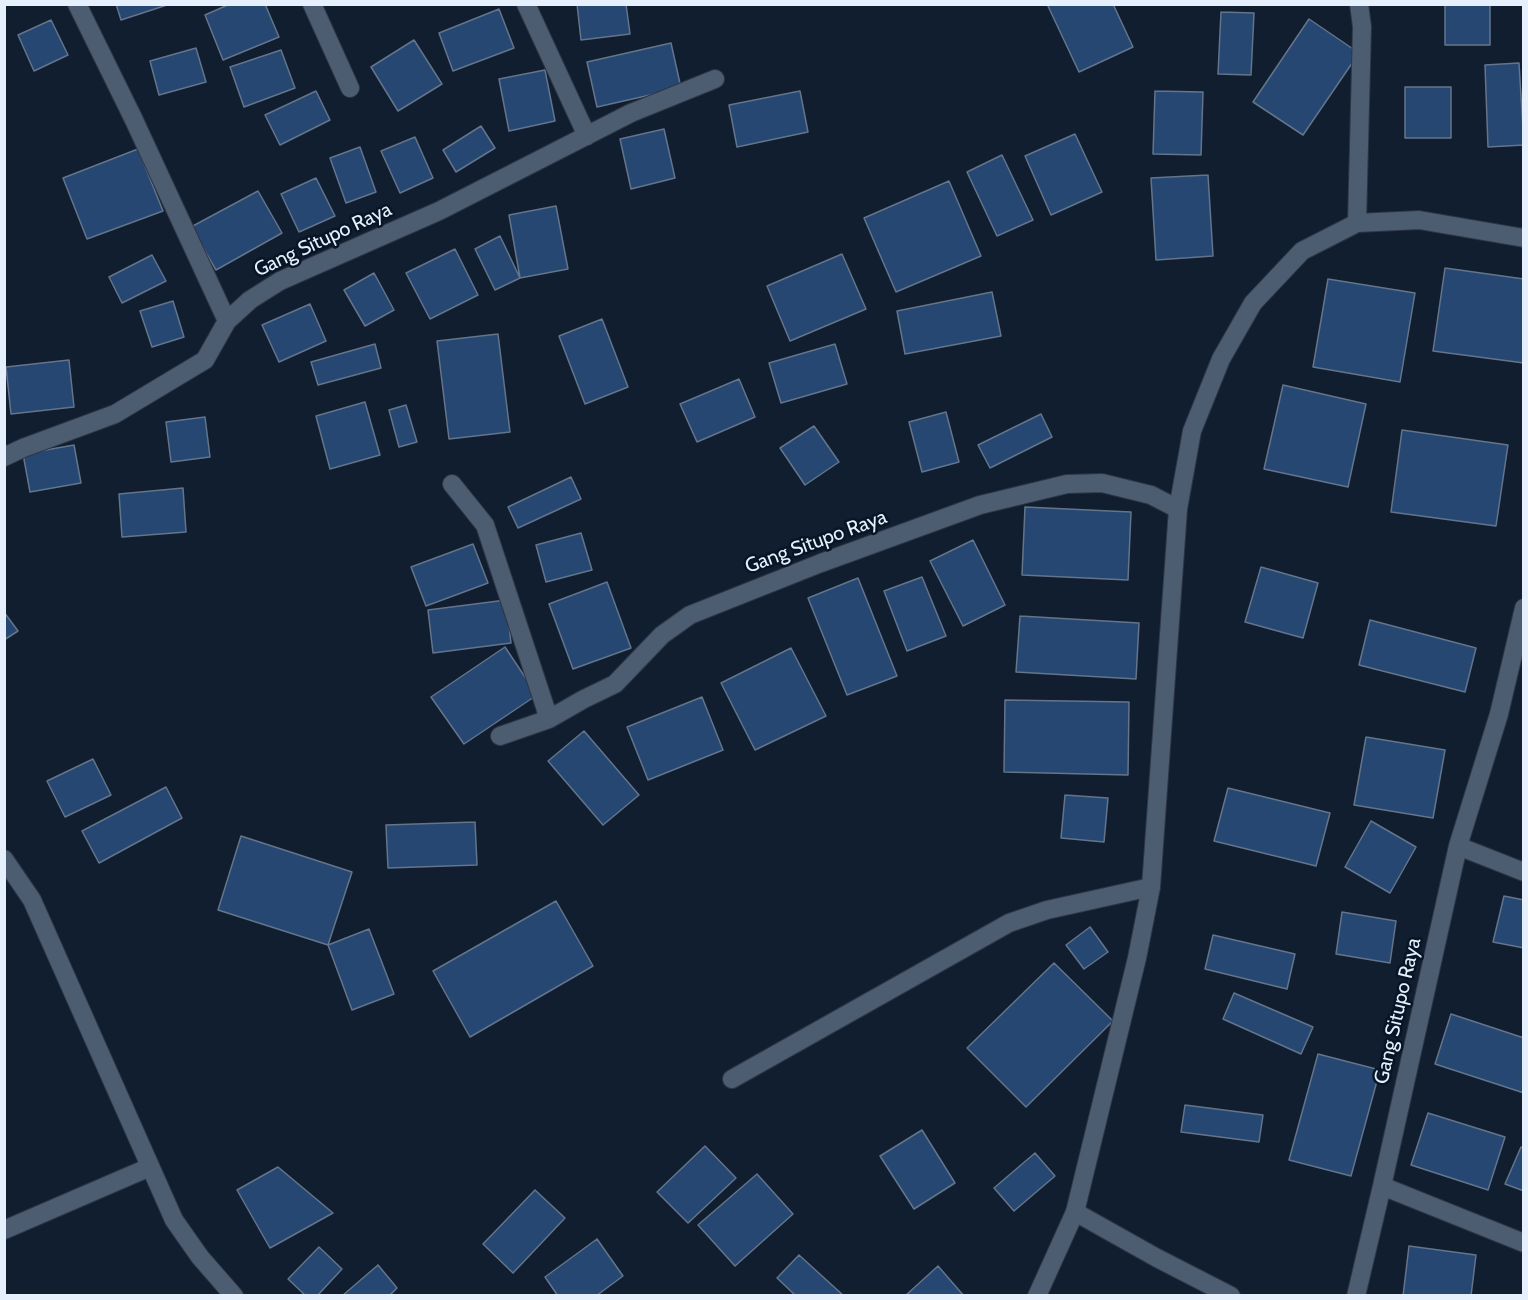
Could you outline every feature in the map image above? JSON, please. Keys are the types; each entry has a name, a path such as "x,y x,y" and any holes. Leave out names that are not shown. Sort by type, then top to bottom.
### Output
{"street":[{"path":"77,4 134,120 227,321"},
{"path":"312,4 350,88"},
{"path":"526,4 587,136"},
{"path":"1357,223 1362,27 1359,4"},
{"name":"Gang Situpo Raya","path":"4,457 116,414 159,389 204,360 227,321 250,300 280,281 439,211 631,112 715,79"},
{"path":"1037,1296 1075,1212 1137,958 1151,887 1178,509 1192,431 1221,359 1253,303 1302,252 1357,223 1419,220 1524,238"},
{"name":"Gang Situpo Raya","path":"500,735 549,719 615,684 662,635 690,615 821,563 980,505 1067,484 1102,483 1151,495 1178,509"},
{"path":"452,484 485,525 549,719"},
{"name":"Gang Situpo Raya","path":"1356,1296 1458,846 1499,714 1524,608"},
{"path":"1458,846 1524,872"},
{"path":"4,859 32,900 174,1220 200,1257 234,1296"},
{"path":"732,1079 1009,923 1047,910 1151,887"},
{"path":"4,1230 150,1167"},
{"path":"1382,1186 1524,1243"},
{"path":"1075,1212 1231,1296"}],"building":[{"path":"116,4 170,4 121,20"},
{"path":"230,4 265,4 279,37 223,60 205,15"},
{"path":"577,4 626,4 630,34 581,40"},
{"path":"1047,4 1113,4 1133,47 1079,72"},
{"path":"1445,4 1490,4 1490,45 1445,45"},
{"path":"499,9 514,48 453,71 439,33"},
{"path":"1221,12 1254,13 1251,75 1218,74"},
{"path":"1309,19 1359,53 1303,135 1253,102"},
{"path":"51,20 68,55 34,71 18,35"},
{"path":"414,40 442,84 398,111 371,67"},
{"path":"671,43 681,88 597,107 587,62"},
{"path":"196,48 206,82 159,95 150,61"},
{"path":"281,50 295,88 244,107 230,67"},
{"path":"1519,63 1524,145 1488,147 1485,65"},
{"path":"545,70 555,121 509,131 499,79"},
{"path":"1405,87 1451,87 1451,138 1405,138"},
{"path":"316,91 330,120 280,145 265,115"},
{"path":"800,91 808,132 737,147 729,105"},
{"path":"1155,91 1203,92 1201,155 1153,154"},
{"path":"481,126 495,148 456,172 443,150"},
{"path":"664,129 675,178 631,189 620,139"},
{"path":"1075,134 1102,192 1051,215 1025,156"},
{"path":"415,137 433,178 400,193 381,151"},
{"path":"360,147 376,192 346,203 330,158"},
{"path":"138,149 163,211 87,239 63,178"},
{"path":"1002,155 1033,220 997,236 967,172"},
{"path":"1208,175 1213,256 1156,260 1151,178"},
{"path":"316,178 335,216 299,232 281,194"},
{"path":"949,181 981,256 896,292 864,218"},
{"path":"258,191 282,233 216,270 191,227"},
{"path":"556,206 568,269 520,278 509,215"},
{"path":"500,236 520,278 495,290 475,249"},
{"path":"455,249 478,295 430,319 406,273"},
{"path":"842,254 866,309 790,341 767,286"},
{"path":"152,255 166,281 122,303 109,277"},
{"path":"1445,268 1524,279 1524,363 1433,351"},
{"path":"374,273 394,310 365,326 344,290"},
{"path":"1328,279 1415,293 1400,382 1313,367"},
{"path":"992,292 1001,336 905,354 897,311"},
{"path":"173,301 184,337 152,347 140,311"},
{"path":"310,304 326,341 279,362 262,325"},
{"path":"602,319 628,387 585,404 559,336"},
{"path":"498,334 510,432 449,439 437,341"},
{"path":"375,344 381,368 318,385 311,362"},
{"path":"835,344 847,384 781,403 769,363"},
{"path":"69,360 74,407 11,414 6,367"},
{"path":"739,379 755,417 697,442 680,404"},
{"path":"1283,385 1366,404 1348,487 1264,469"},
{"path":"365,402 380,455 330,469 316,416"},
{"path":"406,405 417,442 399,447 389,410"},
{"path":"946,412 959,462 922,472 909,422"},
{"path":"1041,414 1052,437 990,468 978,445"},
{"path":"205,417 210,457 171,462 166,422"},
{"path":"814,426 839,462 805,485 780,448"},
{"path":"1402,430 1508,445 1496,526 1391,512"},
{"path":"74,445 81,483 30,492 23,454"},
{"path":"571,477 581,499 518,528 508,507"},
{"path":"183,488 186,532 122,537 119,494"},
{"path":"1025,507 1131,512 1128,580 1022,575"},
{"path":"581,533 592,570 546,582 536,545"},
{"path":"973,540 1005,605 963,626 930,561"},
{"path":"473,544 488,583 426,606 411,567"},
{"path":"1261,567 1318,583 1303,638 1245,622"},
{"path":"922,577 946,636 907,651 884,591"},
{"path":"858,578 897,676 847,695 808,598"},
{"path":"607,582 631,648 573,669 549,604"},
{"path":"506,600 511,643 433,653 428,610"},
{"path":"4,612 18,631 4,640"},
{"path":"1020,616 1139,623 1136,679 1016,672"},
{"path":"1370,620 1476,648 1465,692 1359,665"},
{"path":"505,647 537,695 464,744 431,697"},
{"path":"791,648 826,716 755,750 721,683"},
{"path":"702,697 723,750 648,780 627,727"},
{"path":"1005,700 1129,702 1128,775 1004,772"},
{"path":"584,731 639,795 603,825 548,761"},
{"path":"1366,737 1445,750 1433,818 1354,805"},
{"path":"93,759 111,795 65,817 47,781"},
{"path":"166,787 182,818 99,863 82,831"},
{"path":"1228,788 1330,813 1316,866 1214,841"},
{"path":"1065,795 1108,798 1104,842 1061,838"},
{"path":"1371,821 1416,847 1390,893 1345,867"},
{"path":"475,822 477,865 388,868 386,825"},
{"path":"241,836 352,872 328,945 218,910"},
{"path":"1504,896 1524,900 1524,948 1493,942"},
{"path":"556,901 593,966 470,1037 433,971"},
{"path":"1342,912 1396,921 1390,963 1336,954"},
{"path":"1090,927 1108,952 1084,969 1066,945"},
{"path":"369,929 394,994 352,1010 328,945"},
{"path":"1213,935 1295,954 1287,989 1205,969"},
{"path":"1054,963 1113,1021 1026,1107 967,1048"},
{"path":"1234,993 1313,1027 1301,1054 1223,1019"},
{"path":"1451,1014 1524,1038 1524,1093 1435,1064"},
{"path":"1318,1054 1380,1070 1351,1176 1289,1160"},
{"path":"1185,1105 1263,1115 1259,1142 1181,1132"},
{"path":"1428,1113 1505,1137 1488,1190 1411,1165"},
{"path":"922,1130 955,1183 914,1209 880,1156"},
{"path":"705,1146 736,1178 688,1223 657,1192"},
{"path":"1521,1147 1524,1148 1524,1191 1505,1184"},
{"path":"1035,1153 1055,1176 1014,1211 994,1188"},
{"path":"278,1167 333,1213 270,1248 237,1190"},
{"path":"757,1174 793,1214 735,1266 698,1225"},
{"path":"535,1190 565,1218 513,1273 483,1244"},
{"path":"597,1239 623,1276 596,1296 558,1296 545,1277"},
{"path":"1409,1246 1476,1255 1471,1296 1403,1296"},
{"path":"319,1247 342,1269 317,1296 306,1296 288,1279"},
{"path":"799,1255 844,1296 796,1296 777,1278"},
{"path":"378,1265 397,1288 389,1296 342,1296"},
{"path":"938,1266 964,1296 905,1296"}]}
